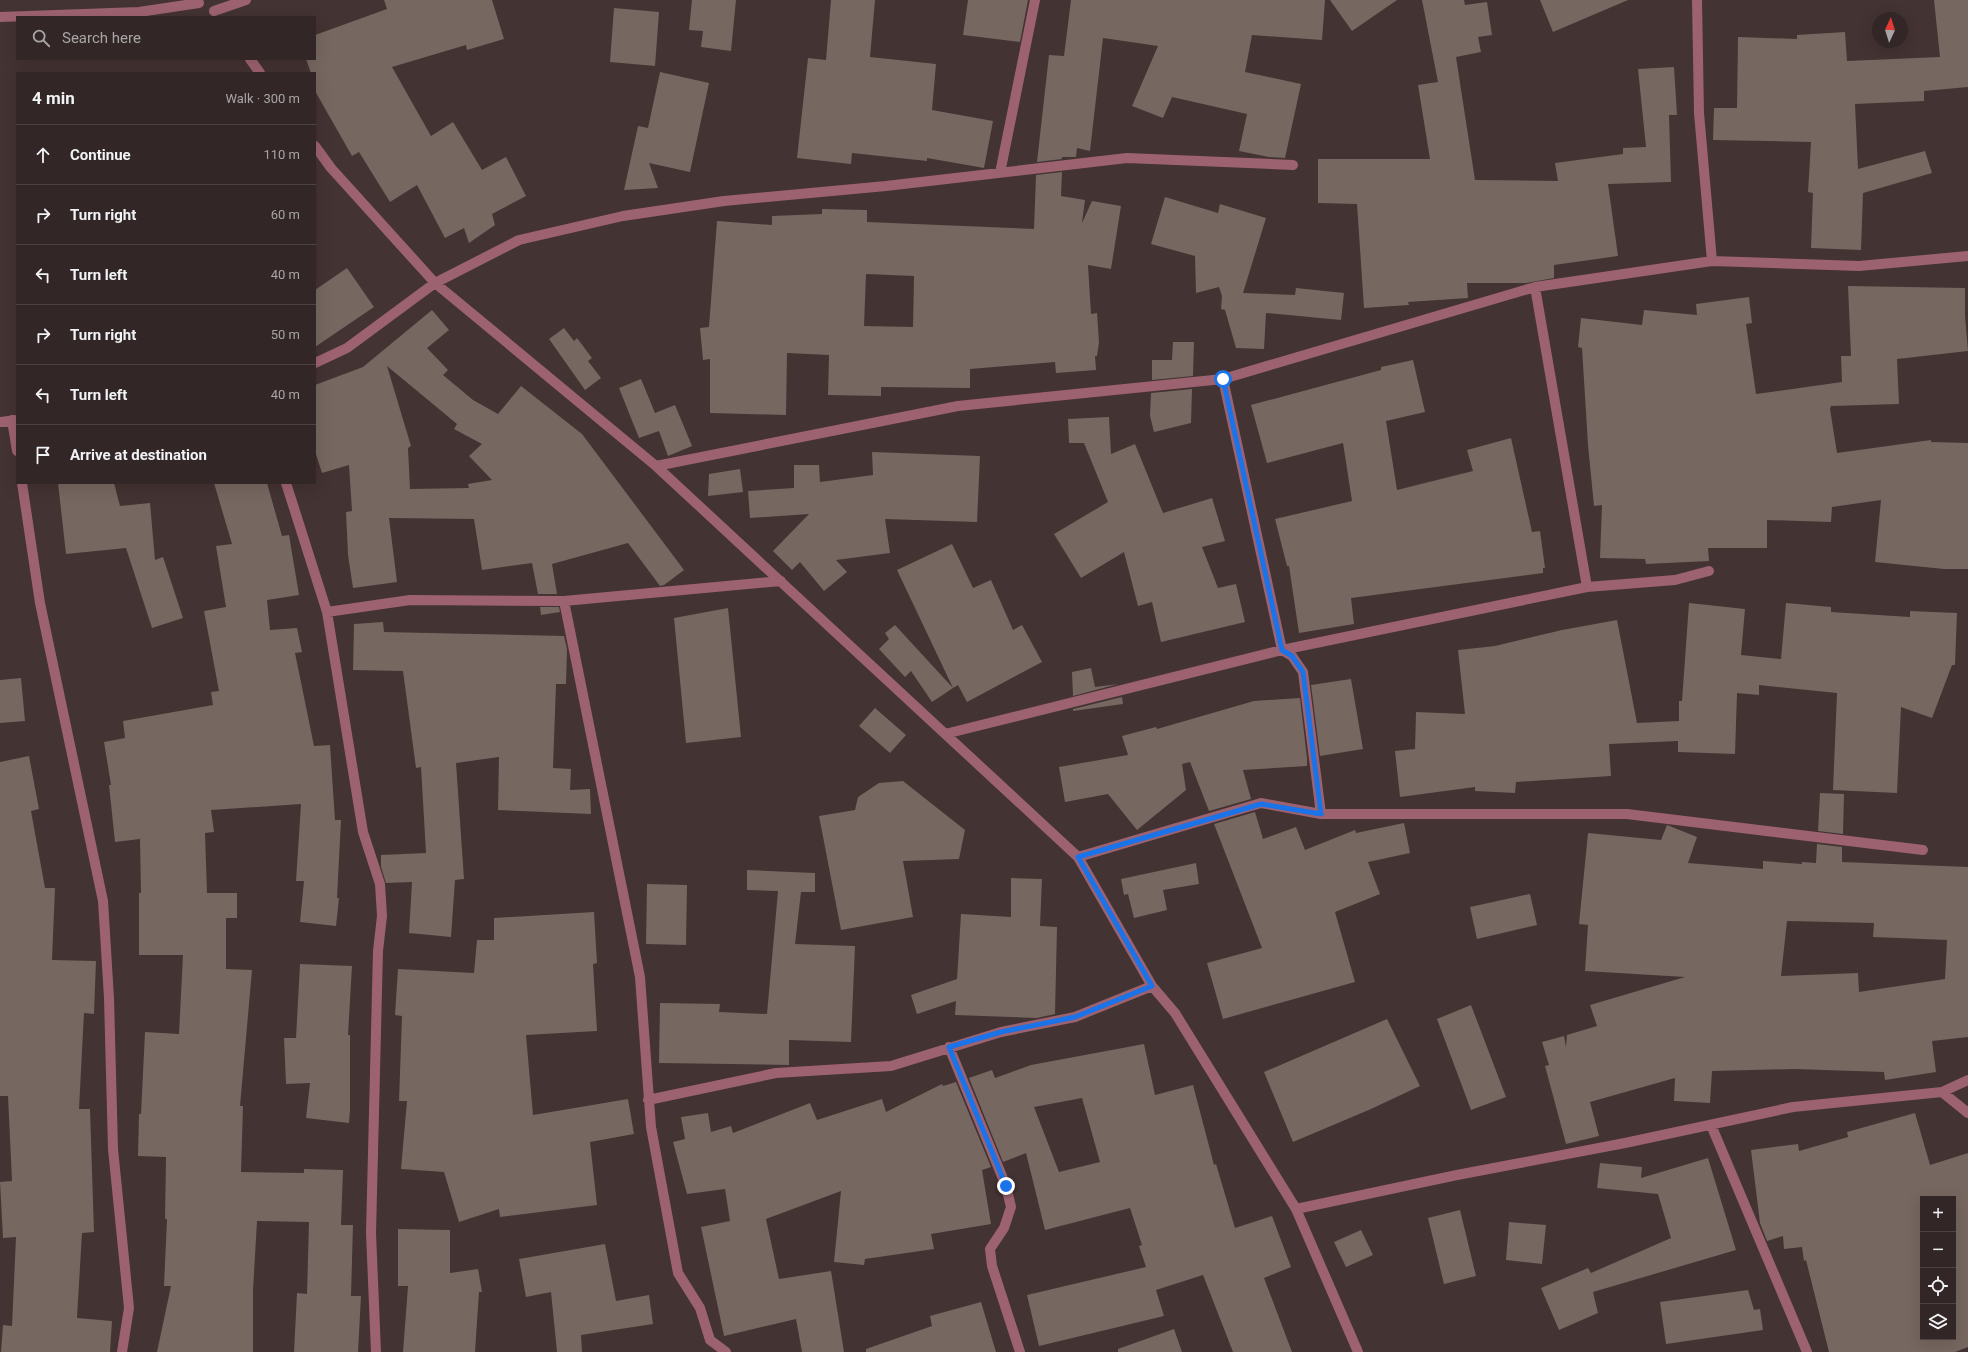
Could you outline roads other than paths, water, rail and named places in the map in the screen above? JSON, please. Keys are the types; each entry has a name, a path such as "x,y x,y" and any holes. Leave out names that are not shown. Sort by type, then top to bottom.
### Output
{"street":[{"path":"28,16 140,12 198,1 216,14 246,0"},
{"path":"1000,173 1035,0"},
{"path":"1697,0 1699,113 1712,261"},
{"path":"0,17 16,16"},
{"path":"251,60 259,72"},
{"path":"316,147 331,168 435,282 656,466 1078,857 1152,986 1175,1014 1296,1209 1358,1352"},
{"path":"316,363 347,348 435,282 519,240 623,216 724,201 1000,173 1127,158 1293,165"},
{"path":"656,466 958,406 1223,379 1535,288 1712,261 1859,266 1968,256"},
{"path":"1535,288 1587,587"},
{"path":"1223,379 1282,650 1292,656 1303,672 1321,814"},
{"path":"0,422 15,420 16,436"},
{"path":"22,484 40,603 103,901 109,998 113,1149 130,1308 122,1352"},
{"path":"286,484 327,612 363,832 380,884 382,916 378,951 371,1232 376,1352"},
{"path":"945,734 1282,650 1587,587 1675,580 1709,570"},
{"path":"327,612 410,600 564,601 781,581"},
{"path":"564,601 640,977 648,1100 678,1273 700,1308 710,1340 726,1352"},
{"path":"1078,857 1261,804 1321,814 1627,814 1923,850"},
{"path":"648,1100 776,1073 891,1066 1001,1032 1075,1017 1152,986"},
{"path":"949,1047 1006,1186 1011,1207 1004,1228 990,1249 992,1266 1020,1352"},
{"path":"1296,1209 1457,1175 1625,1143 1793,1107 1942,1092 1968,1080"},
{"path":"1942,1092 1968,1113"},
{"path":"1711,1125 1807,1352"}]}
